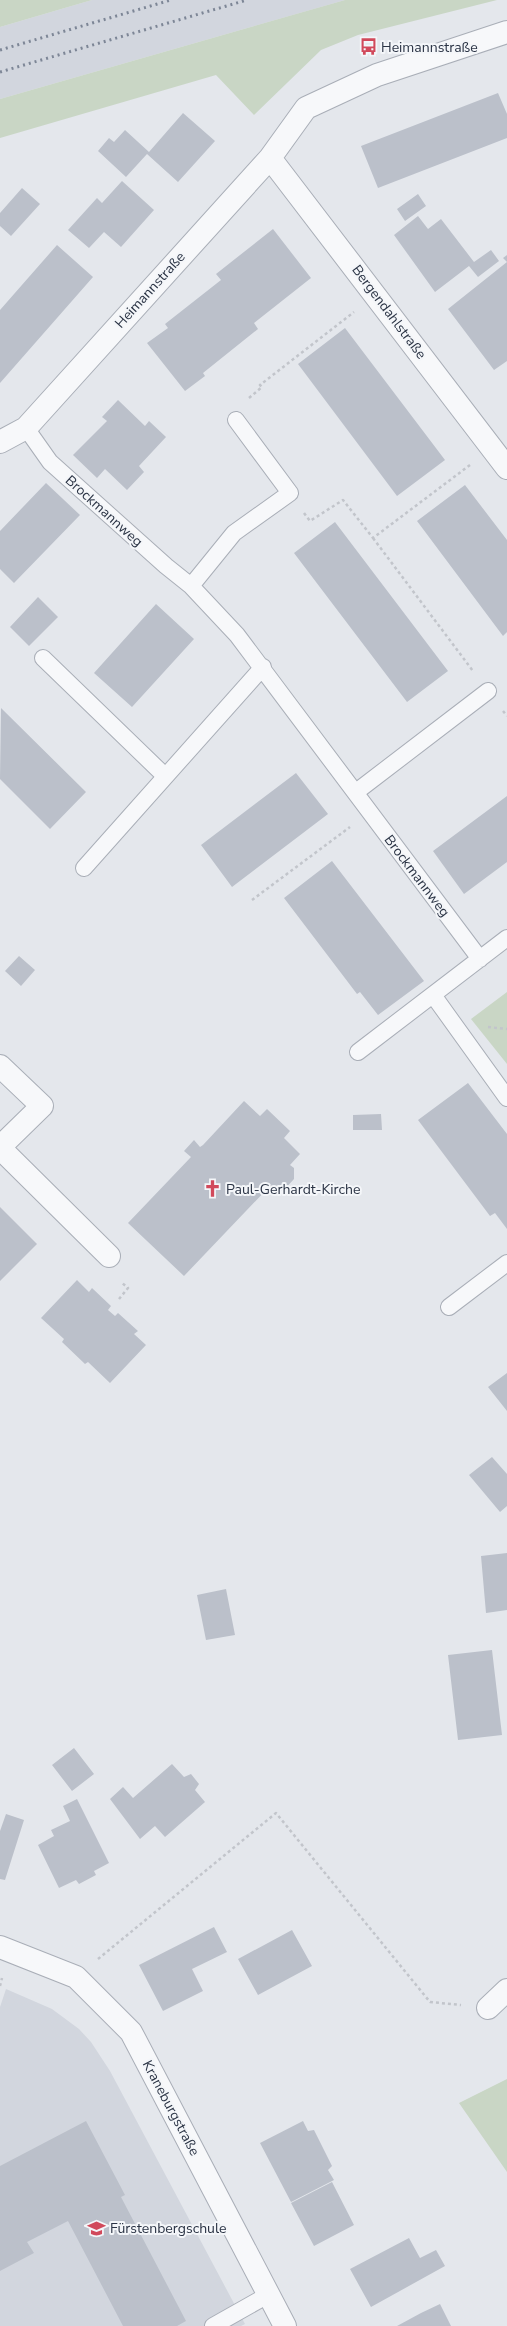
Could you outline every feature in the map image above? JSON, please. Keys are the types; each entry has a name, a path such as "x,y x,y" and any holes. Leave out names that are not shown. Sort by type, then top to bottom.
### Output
{"street":[{"name":"Heimannstraße","path":"0,442 26,428 270,158 306,108 377,75 507,32"},
{"name":"Bergendahlstraße","path":"270,158 507,468"},
{"path":"0,1066 42,1106 0,1147 109,1256"},
{"name":"Kraneburgstraße","path":"0,1947 76,1977 131,2032 284,2326"},
{"path":"488,2008 507,1990"}],"lane":[{"path":"191,586 234,533 290,493 236,420"},
{"name":"Brockmannweg","path":"26,428 50,462 166,566 191,586 237,635 263,667 356,792 369,813 480,958"},
{"path":"43,658 165,776"},
{"path":"84,868 263,667"},
{"path":"356,792 488,691"},
{"path":"358,1052 507,938"},
{"path":"433,995 507,1098"},
{"path":"449,1307 507,1264"},
{"path":"212,2326 268,2295"}],"path":[{"path":"236,420 243,403 262,387 260,384 376,295"},
{"path":"373,538 492,448"},
{"path":"290,493 310,521 343,500 488,691"},
{"path":"252,900 369,813"},
{"path":"76,1977 276,1813 430,2002 488,2008"}],"shaded area":[{"path":"92,0 345,0 0,99 0,27"},
{"name":"Fürstenbergschule","path":"6,1989 52,2009 79,2029 91,2042 110,2071 245,2324 241,2326 0,2326 0,2007"}],"green space":[{"path":"0,0 92,0 0,27"},
{"path":"345,0 497,0 358,35 321,50 254,115 216,75 0,138 0,99"},
{"path":"507,992 507,1064 471,1019"},
{"path":"507,2079 507,2172 459,2103"}],"building":[{"path":"498,93 507,114 507,138 378,188 361,146"},
{"path":"183,113 215,141 178,182 147,154 126,177 98,151 109,138 114,142 125,130 149,152"},
{"path":"122,181 154,210 121,247 104,232 89,248 68,230 97,198 102,203"},
{"path":"22,188 40,204 11,236 0,226 0,213"},
{"path":"418,194 426,206 405,221 397,209"},
{"path":"418,216 428,229 441,219 474,262 491,250 499,261 478,277 469,266 435,292 394,235"},
{"path":"273,229 311,278 254,323 258,329 203,373 205,376 185,391 147,343 168,328 165,324 221,280 216,274"},
{"path":"57,245 93,277 0,383 0,310"},
{"path":"507,255 507,262 503,258"},
{"path":"507,262 507,361 494,370 448,309"},
{"path":"345,328 445,460 397,496 298,364"},
{"path":"118,400 145,426 149,421 166,437 139,466 144,472 127,490 105,469 97,478 73,455 107,421 102,417"},
{"path":"46,483 80,515 14,583 0,569 0,531"},
{"path":"465,485 507,540 507,632 503,636 417,521"},
{"path":"335,522 448,671 407,702 294,553"},
{"path":"38,597 58,617 29,646 10,627"},
{"path":"156,604 194,639 132,707 94,673"},
{"path":"1,708 86,792 50,829 0,779"},
{"path":"296,773 328,814 232,887 201,845"},
{"path":"507,796 507,862 464,894 433,851"},
{"path":"332,861 424,981 378,1015 360,992 357,994 284,898"},
{"path":"19,956 35,970 21,986 5,971"},
{"path":"468,1083 507,1134 507,1229 495,1213 490,1216 418,1120"},
{"name":"Paul-Gerhardt-Kirche","path":"244,1101 260,1116 267,1109 290,1131 284,1138 300,1154 290,1165 294,1168 294,1179 283,1191 272,1191 268,1188 184,1276 128,1223 191,1157 184,1151 194,1140 200,1147 203,1145"},
{"path":"381,1114 382,1130 353,1130 353,1115"},
{"path":"0,1207 37,1244 0,1281"},
{"path":"77,1280 89,1292 92,1288 111,1306 108,1310 115,1316 118,1313 138,1331 134,1334 146,1345 110,1383 88,1362 85,1364 62,1342 64,1339 41,1318"},
{"path":"507,1373 507,1411 488,1387"},
{"path":"492,1457 507,1474 507,1506 500,1512 469,1475"},
{"path":"507,1553 507,1610 486,1613 481,1556"},
{"path":"226,1589 235,1635 206,1640 197,1595"},
{"path":"492,1650 502,1735 458,1740 448,1655"},
{"path":"74,1748 94,1774 72,1791 52,1765"},
{"path":"172,1764 184,1777 191,1774 199,1784 195,1790 205,1802 165,1837 155,1826 140,1839 110,1799 123,1787 133,1798"},
{"path":"77,1799 109,1863 94,1871 96,1875 79,1884 76,1880 59,1888 38,1845 54,1836 51,1830 70,1821 63,1806"},
{"path":"6,1814 24,1820 5,1880 0,1879 0,1831"},
{"path":"214,1927 227,1952 192,1969 203,1991 163,2011 139,1965"},
{"path":"292,1930 312,1966 258,1995 238,1959"},
{"path":"86,2121 125,2195 121,2197 186,2321 177,2326 123,2326 68,2221 27,2242 34,2253 0,2271 0,2166"},
{"path":"303,2121 308,2131 314,2130 332,2166 328,2170 334,2180 291,2202 260,2143"},
{"path":"332,2182 354,2225 314,2246 291,2203"},
{"path":"409,2238 420,2258 436,2250 445,2266 371,2307 350,2269"},
{"path":"440,2304 451,2326 397,2326 421,2313"}],"railway":[{"path":"0,50 171,0"},
{"path":"0,72 247,0"}],"place":[{"name":"Heimannstraße","path":"368,47"},
{"name":"Paul-Gerhardt-Kirche","path":"213,1189"},
{"name":"Fürstenbergschule","path":"97,2228"}]}
